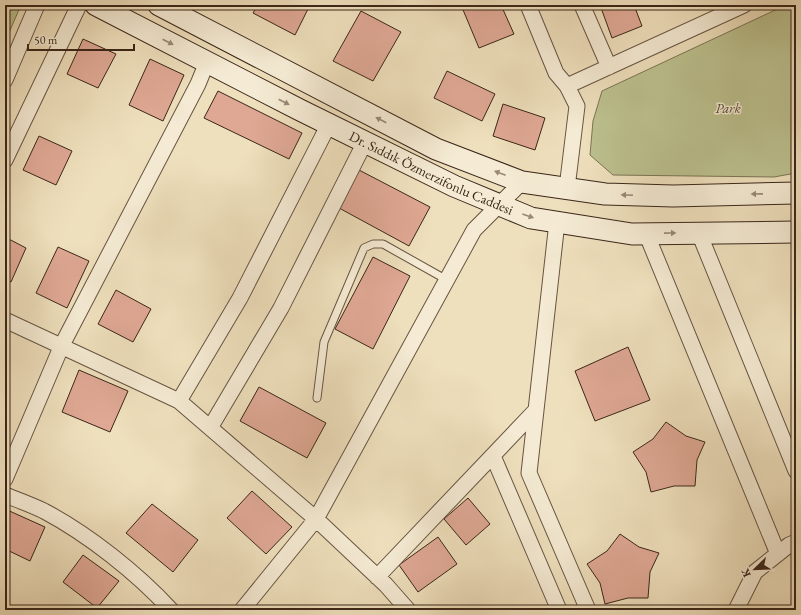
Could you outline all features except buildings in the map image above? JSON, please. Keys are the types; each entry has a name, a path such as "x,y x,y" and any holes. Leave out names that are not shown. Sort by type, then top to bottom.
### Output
{"main road":[{"name":"Dr. Sıddık Özmerzifonlu Caddesi","path":"96,5 454,186 531,218 632,234 796,232"},
{"name":"Dr. Sıddık Özmerzifonlu Caddesi","path":"159,5 436,149 522,182 605,194 673,196 796,193"}],"street":[{"path":"7,70 37,5"},
{"path":"5,160 79,5"},
{"path":"528,5 556,73 567,86 577,106 567,188"},
{"path":"582,5 609,67"},
{"path":"567,86 739,6"},
{"path":"5,479 62,345 198,84 207,62"},
{"path":"179,401 240,298 329,124"},
{"path":"210,428 281,308 365,142"},
{"path":"242,610 316,519 474,230 498,204 522,182"},
{"path":"557,222 529,473 588,610"},
{"path":"646,233 778,554"},
{"path":"699,233 796,471"},
{"path":"5,320 62,345 179,401 316,519 377,577 408,610"},
{"path":"377,577 536,410"},
{"path":"493,456 559,610"},
{"path":"5,494 44,511 90,538 159,597 171,610"},
{"path":"736,610 755,572 796,542"}],"lane":[{"path":"317,398 324,342 364,248 373,244 383,244 447,280"}],"green space":[{"path":"5,5 21,5 5,42"},
{"name":"Park","path":"786,5 796,5 796,173 774,177 613,175 590,155 593,121 602,91"}]}
